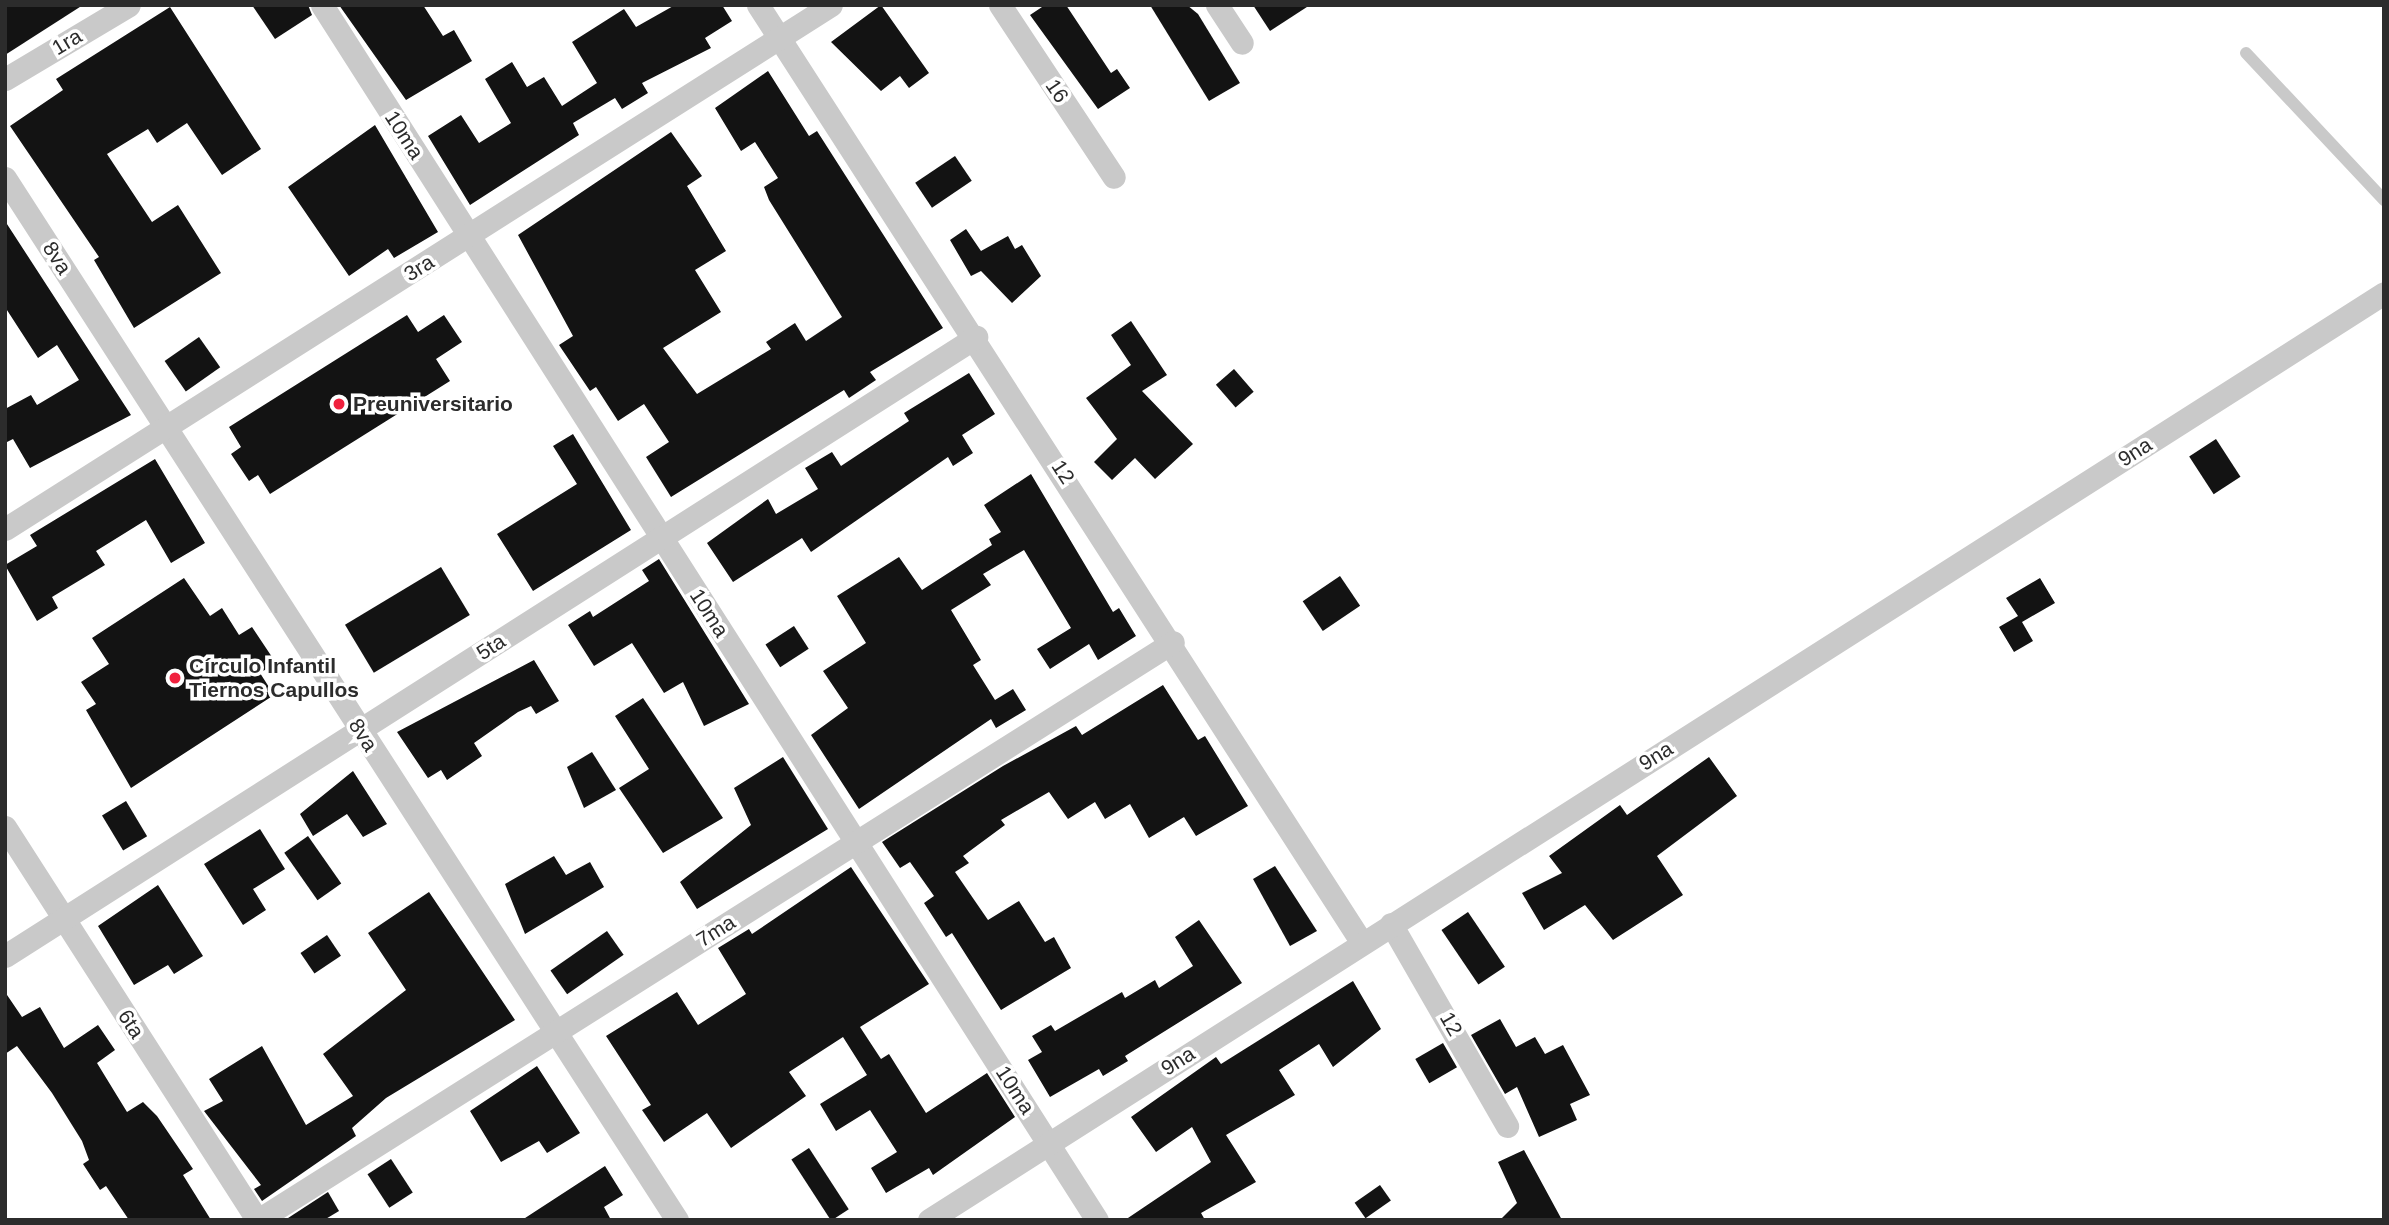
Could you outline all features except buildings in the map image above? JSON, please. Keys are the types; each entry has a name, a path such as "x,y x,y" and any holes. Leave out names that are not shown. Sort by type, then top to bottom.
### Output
{"street":[{"name":"1ra","path":"5,79 130,5"},
{"name":"10ma","path":"322,5 1097,1220"},
{"name":"12","path":"758,5 1173,642 1362,943"},
{"name":"3ra","path":"5,529 831,5"},
{"name":"16","path":"1000,5 1114,177"},
{"path":"1217,5 1242,43"},
{"name":"8va","path":"5,178 677,1220"},
{"name":"9na","path":"929,1220 2384,293"},
{"name":"5ta","path":"5,956 976,337"},
{"name":"7ma","path":"257,1220 1173,642"},
{"name":"6ta","path":"5,827 257,1220"},
{"name":"12","path":"1391,924 1507,1126"}],"lane":[{"path":"2246,53 2384,200"}],"place":[{"name":"Preuniversitario","path":"339,404"},
{"name":"Círculo Infantil Tiernos Capullos","path":"175,678"}]}
